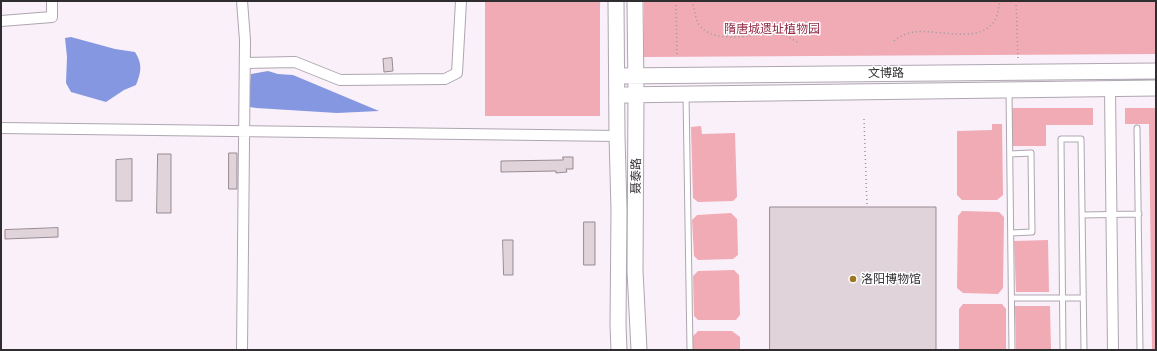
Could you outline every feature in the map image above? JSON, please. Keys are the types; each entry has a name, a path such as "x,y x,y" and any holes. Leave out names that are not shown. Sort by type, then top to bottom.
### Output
{"street":[{"path":"1,21 52,17 52,1"},
{"path":"242,1 245,40 242,350"},
{"path":"245,63 295,62 340,80 445,79 457,73 461,1"},
{"name":"聂泰路","path":"616,1 619,210 619,350"},
{"name":"聂泰路","path":"635,1 635,271 639,350"},
{"name":"文博路","path":"617,76 1156,71"},
{"name":"文博路","path":"617,95 1156,88"},
{"path":"1110,89 1113,350"},
{"path":"1,128 617,136"}],"lane":[{"path":"1009,90 1012,350"},
{"path":"686,94 690,350"},
{"path":"1137,128 1140,350"},
{"path":"1063,350 1061,139 1081,139 1084,350"},
{"path":"1010,154 1031,153 1032,232 1011,233"},
{"path":"1082,215 1139,214"},
{"path":"1012,298 1083,298"}],"path":[{"path":"676,1 677,57"},
{"path":"692,1 700,27 707,33 727,37 780,34 799,43"},
{"path":"894,41 899,37 913,32 966,34 978,33 986,30 993,24 997,15 1000,1"},
{"path":"1016,1 1018,72"},
{"path":"864,119 867,207"}],"green space":[{"path":"485,1 600,1 600,116 485,116"},
{"name":"隋唐城遗址植物园","path":"644,1 1156,1 1156,54 644,57"},
{"path":"1012,108 1093,108 1093,125 1046,125 1046,146 1012,146"},
{"path":"1125,108 1156,108 1156,350 1152,350 1149,124 1125,124"},
{"path":"992,124 1002,124 1003,195 997,200 962,200 957,195 957,131 992,130"},
{"path":"701,126 702,134 735,133 737,197 733,201 698,202 693,198 691,127"},
{"path":"962,211 999,212 1004,217 1003,288 998,294 963,293 957,288 958,216"},
{"path":"731,213 737,219 738,255 733,259 698,260 694,256 692,220 697,215"},
{"path":"1048,240 1049,292 1016,292 1014,241"},
{"path":"734,270 739,275 740,315 736,320 698,320 694,316 693,276 698,271"},
{"path":"963,304 1002,304 1006,309 1006,350 959,350 959,309"},
{"path":"1015,306 1050,306 1051,350 1016,350"},
{"path":"698,331 732,331 740,337 740,350 692,350 692,337"}],"water":[{"path":"71,37 115,49 135,52 140,65 136,85 124,90 106,102 71,92 66,83 67,57 65,38"},
{"path":"268,71 278,74 293,75 379,111 337,113 250,107 248,102 251,74"}],"building":[{"path":"392,58 393,71 384,72 383,59"},
{"path":"229,153 237,153 237,189 229,189"},
{"path":"158,154 171,154 171,213 157,213"},
{"path":"563,157 573,157 573,169 566,169 567,172 556,173 556,171 501,172 501,161 563,160"},
{"path":"132,159 132,201 116,201 116,160"},
{"name":"洛阳博物馆","path":"770,207 936,207 936,350 770,350"},
{"path":"584,222 595,222 595,265 584,265"},
{"path":"58,228 58,237 5,239 5,230"},
{"path":"503,240 513,240 513,275 504,275"}],"place":[{"name":"洛阳博物馆","path":"853,279"}]}
